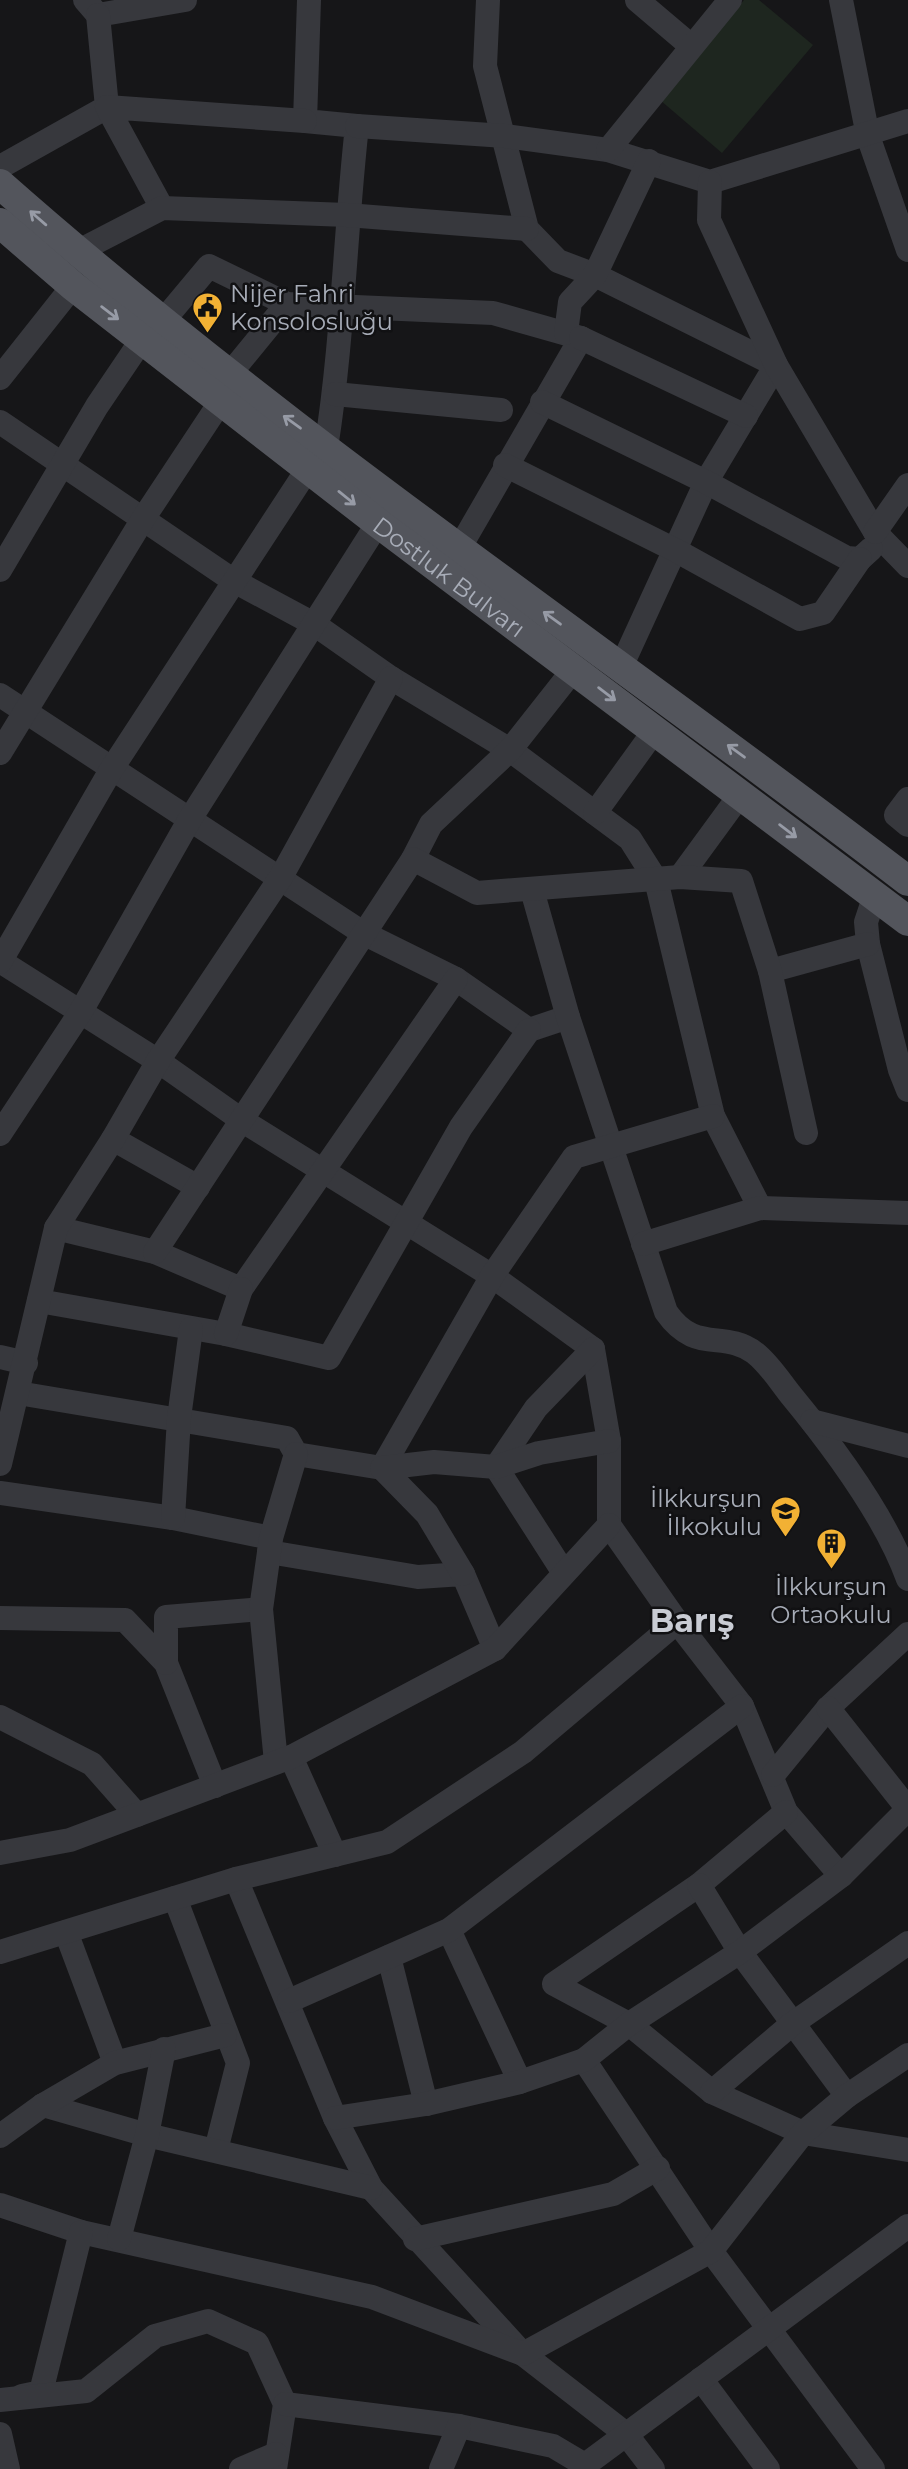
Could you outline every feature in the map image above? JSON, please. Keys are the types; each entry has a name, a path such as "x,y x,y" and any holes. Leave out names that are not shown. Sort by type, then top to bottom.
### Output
{"main road":[{"name":"Dostluk Bulvarı","path":"0,184 77,252 153,329 225,388 318,457 460,547 546,615 621,667 908,881"},
{"name":"Dostluk Bulvarı","path":"0,223 74,285 153,329"},
{"name":"Dostluk Bulvarı","path":"318,457 377,523 908,921"}],"street":[{"path":"162,208 107,107 91,8 185,0"},
{"path":"305,121 309,0"},
{"path":"488,0 485,66 527,229 558,261 595,275 776,365"},
{"path":"636,0 690,45"},
{"path":"608,150 690,45 730,0"},
{"path":"841,0 868,136 908,250"},
{"path":"0,167 107,107 505,136 608,150 710,182 868,136 908,121"},
{"path":"357,126 347,215 335,394 318,457 111,770 0,962 158,1061 243,1121 492,1276 593,1349 609,1441 610,1525 677,1622 741,1706 773,1775 786,1812 841,1876"},
{"path":"460,547 542,402 574,336 570,302 595,275 649,162"},
{"path":"710,182 709,220 776,365 878,535 908,566"},
{"path":"77,252 162,208 347,215 527,229"},
{"path":"0,570 63,464 153,329 209,266 287,304 493,313 574,336 746,416"},
{"path":"0,378 74,285"},
{"path":"0,753 225,388 287,304"},
{"path":"621,667 677,551 706,482 776,365"},
{"path":"335,394 501,410"},
{"path":"542,402 706,482 847,558 860,558"},
{"path":"0,422 234,581 314,624 391,678 510,750 630,839 668,879 713,1116 760,1208"},
{"path":"505,465 677,551 800,619 823,613 878,535 908,485"},
{"path":"0,1134 80,1013 190,819 377,523"},
{"path":"155,1252 413,859 424,835 442,812 510,750 574,669"},
{"path":"0,1464 56,1228 113,1139 158,1061 281,877 391,678"},
{"path":"0,695 363,933 456,979 529,1030"},
{"path":"595,813 655,730"},
{"path":"668,879 740,795"},
{"path":"908,799 896,815 908,825"},
{"path":"413,859 477,893 668,879 741,881 770,971 806,1133"},
{"path":"532,890 568,1017 666,1312 679,1328 695,1338 740,1345 754,1352 813,1422 902,1549 908,1579"},
{"path":"875,895 866,922 868,944 900,1070 908,1090"},
{"path":"770,971 868,944"},
{"path":"226,1334 241,1289 456,979"},
{"path":"39,1301 226,1334 329,1358 461,1127 529,1030 568,1017"},
{"path":"383,1468 492,1276 574,1157 713,1116"},
{"path":"113,1139 198,1187"},
{"path":"643,1244 760,1208 908,1213"},
{"path":"56,1228 155,1252 241,1289"},
{"path":"173,1518 179,1418 191,1329"},
{"path":"496,1467 536,1408 593,1349"},
{"path":"0,1357 26,1363"},
{"path":"18,1393 287,1438 296,1454 270,1545 261,1609 283,1759 335,1855"},
{"path":"813,1422 908,1446"},
{"path":"296,1454 383,1468 434,1462 496,1467 539,1454 609,1441"},
{"path":"496,1467 564,1573"},
{"path":"383,1468 427,1514 463,1574 495,1649"},
{"path":"0,1493 173,1518 270,1545 418,1577 463,1574"},
{"path":"0,1853 70,1840 283,1759 495,1649 610,1525"},
{"path":"166,1664 166,1616 261,1609"},
{"path":"0,1618 125,1620 166,1664 215,1786"},
{"path":"0,1952 236,1879 387,1842 523,1752 677,1622"},
{"path":"773,1775 828,1708 908,1634"},
{"path":"289,2001 450,1930 741,1706"},
{"path":"335,2118 426,2104 520,2082 584,2060 629,2024 740,1952 841,1876 908,1808 828,1708"},
{"path":"0,1717 92,1764 137,1815"},
{"path":"786,1812 699,1885 554,1984 629,2024 712,2092 803,2133 908,2150"},
{"path":"236,1879 289,2001 335,2118 371,2188 523,2354 626,2434 653,2469"},
{"path":"699,1885 740,1952 847,2096"},
{"path":"175,1898 225,2035 238,2063 216,2150"},
{"path":"450,1930 520,2082"},
{"path":"66,1932 116,2063"},
{"path":"712,2092 792,2024 908,1943"},
{"path":"389,1958 426,2104"},
{"path":"0,2136 43,2105 116,2063 225,2035"},
{"path":"119,2239 147,2135 164,2049"},
{"path":"0,2205 81,2231 372,2297 523,2354 711,2251 803,2133 847,2096 908,2055"},
{"path":"584,2060 711,2251 873,2469"},
{"path":"43,2105 147,2135 371,2188"},
{"path":"415,2239 613,2194 658,2168"},
{"path":"285,2404 459,2426 553,2446 582,2467 770,2331 908,2226"},
{"path":"0,2400 41,2392 81,2231"},
{"path":"0,2400 86,2391 155,2336 208,2321 257,2343 285,2404 275,2462 241,2469"},
{"path":"701,2379 768,2469"},
{"path":"441,2469 459,2426"},
{"path":"0,2434 8,2469"}],"shaded area":[{"path":"744,0 759,0 813,45 722,153 660,100"}],"place":[{"name":"Nijer Fahri Konsolosluğu","path":"207,334"},
{"name":"İlkkurşun İlkokulu","path":"785,1539"},
{"name":"İlkkurşun Ortaokulu","path":"831,1571"}],"district":[{"name":"Barış","path":"692,1620"}]}
